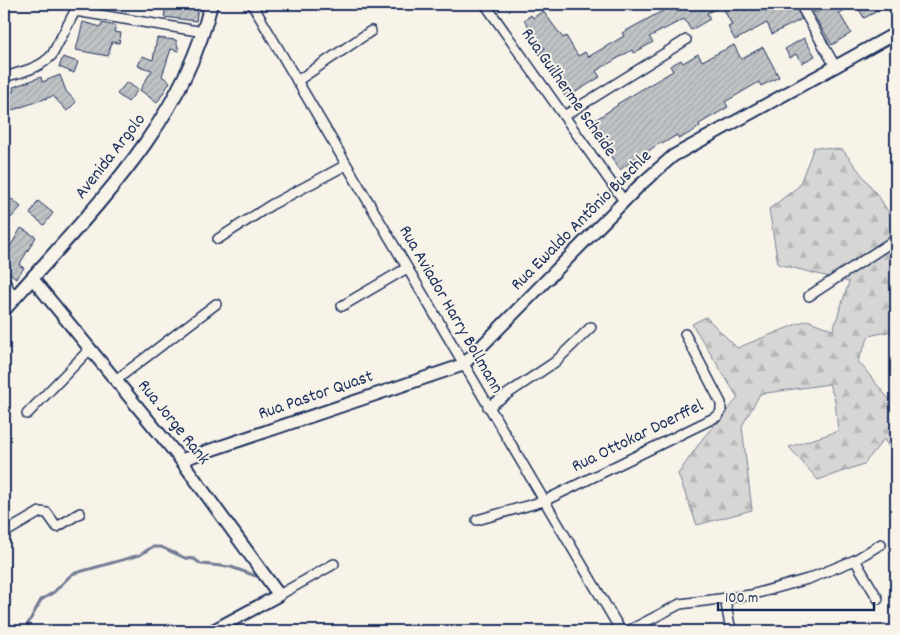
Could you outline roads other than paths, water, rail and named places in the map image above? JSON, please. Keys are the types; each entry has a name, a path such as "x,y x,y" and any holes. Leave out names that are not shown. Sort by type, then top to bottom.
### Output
{"main road":[{"name":"Avenida Argolo","path":"4,310 147,145 184,82 204,32 211,4"}],"street":[{"name":"Rua Aviador Harry Bollmann","path":"252,4 621,631"},
{"name":"Rua Guilherme Scheide","path":"485,4 624,201"},
{"path":"800,4 835,66"},
{"path":"4,77 33,68 47,61 52,56 75,11 204,32"},
{"path":"297,81 371,31"},
{"name":"Rua Ewaldo Antônio Buschle","path":"463,365 624,201 661,166 689,146 896,32"},
{"path":"564,116 686,40"},
{"path":"218,239 271,205 346,164"},
{"path":"809,296 896,239"},
{"path":"342,306 407,268"},
{"name":"Rua Jorge Rank","path":"32,278 181,460 279,594"},
{"path":"4,280 14,298"},
{"path":"116,380 216,304"},
{"path":"488,407 555,362 591,327"},
{"name":"Rua Ottokar Doerffel","path":"544,501 718,416 721,411 721,403 685,334"},
{"path":"27,414 90,348"},
{"name":"Rua Pastor Quast","path":"181,460 463,365"},
{"path":"477,520 544,501"},
{"path":"4,532 40,512 47,513 57,527 80,513"},
{"path":"628,631 680,604 725,599 791,585 855,560 881,544"},
{"path":"855,560 878,599"},
{"path":"212,631 334,564"},
{"path":"725,599 731,631"}],"waterway":[{"path":"24,631 41,600 54,592 72,574 140,555 152,547 161,547 185,558 194,559 201,564 231,567 256,576"}]}
